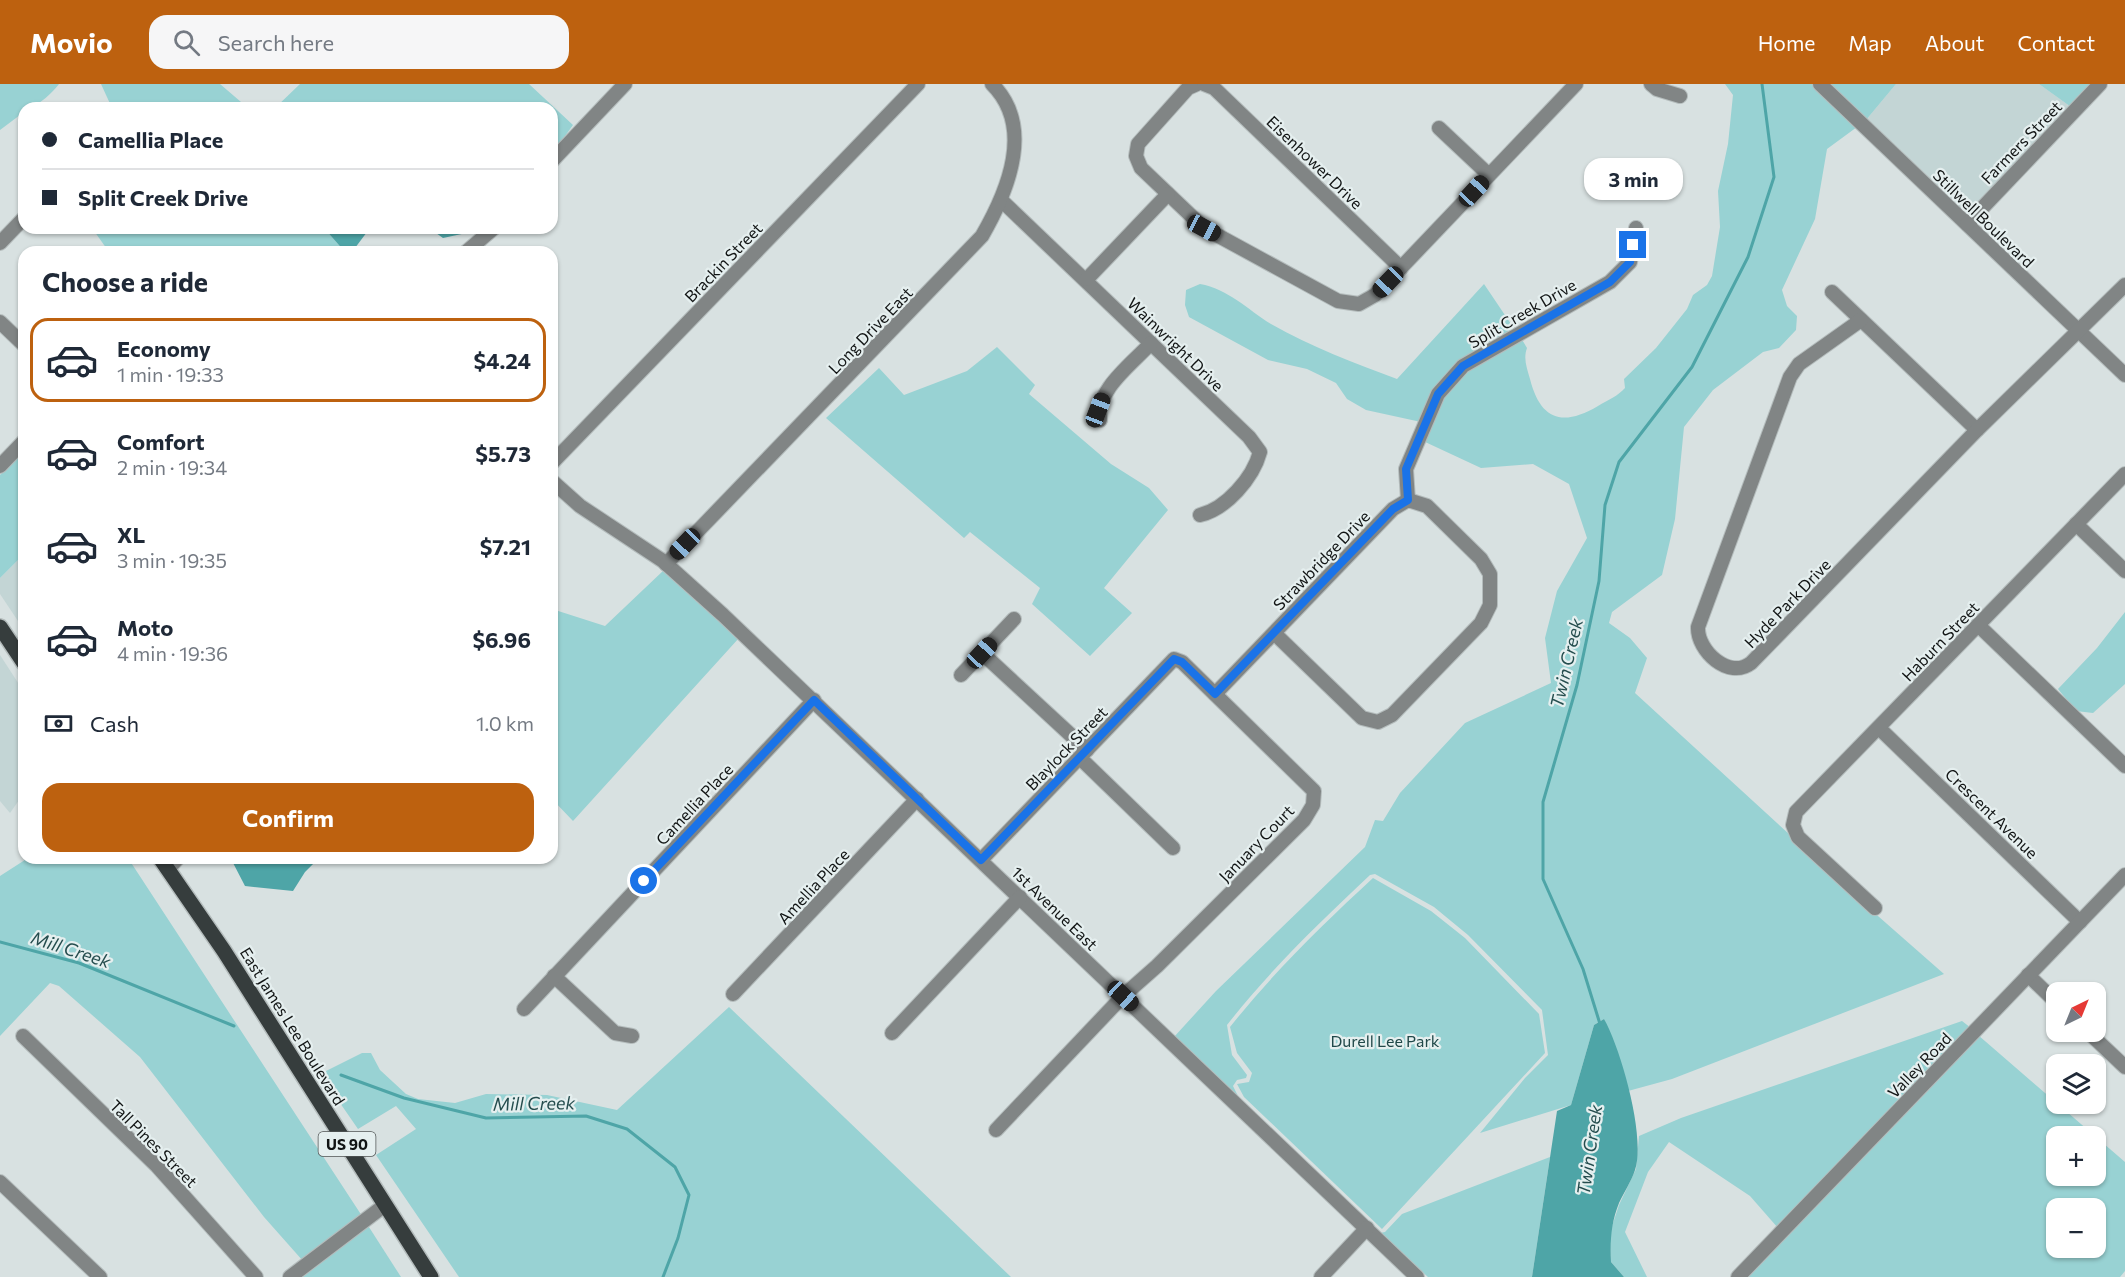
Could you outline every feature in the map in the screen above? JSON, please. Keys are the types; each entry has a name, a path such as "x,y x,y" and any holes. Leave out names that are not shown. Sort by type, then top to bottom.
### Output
{"main road":[{"path":"0,627 18,654"},
{"name":"East James Lee Boulevard","path":"170,864 431,1277"}],"street":[{"path":"558,155 625,84"},
{"name":"Brackin Street","path":"558,455 918,84"},
{"name":"Long Drive East","path":"666,564 982,236 1001,200 1010,171 1014,135 1008,105 992,84"},
{"path":"1197,84 1188,88 1138,144 1136,156 1142,168 1204,228 1338,301 1359,304 1375,295 1576,84"},
{"name":"Eisenhower Drive","path":"1204,84 1214,88 1401,268"},
{"path":"1652,84 1657,89 1680,96"},
{"name":"Stillwell Boulevard","path":"1820,84 2125,375"},
{"name":"Farmers Street","path":"1967,224 2100,84"},
{"path":"1439,128 1489,175"},
{"path":"1087,279 1168,194"},
{"name":"Wainwright Drive","path":"1001,200 1087,279 1151,344 1249,437 1260,452 1257,466 1223,505 1200,515"},
{"path":"0,243 18,224"},
{"name":"Split Creek Drive","path":"1408,500 1406,469 1438,394 1463,366 1610,282 1630,262 1636,228"},
{"path":"473,246 487,234"},
{"name":"Hyde Park Drive","path":"1861,320 1799,364 1790,377 1698,627 1703,646 1728,668 1741,669 1748,666 1977,430 2125,285"},
{"path":"1832,292 1977,430"},
{"path":"0,322 18,339"},
{"path":"1100,420 1098,410 1104,394 1151,344"},
{"path":"0,466 18,447"},
{"name":"Haburn Street","path":"1875,908 1798,837 1793,825 1796,812 1880,729 2125,474"},
{"name":"1st Avenue East","path":"558,486 580,506 666,564 814,700 1417,1277"},
{"name":"Strawbridge Drive","path":"1215,694 1393,509 1408,500 1426,506 1481,559 1490,574 1490,605 1481,623 1392,715 1378,722 1362,718 1274,633"},
{"path":"2076,524 2125,571"},
{"path":"961,675 1014,619"},
{"path":"1978,625 2125,766"},
{"path":"982,653 1084,754 1173,848"},
{"name":"January Court","path":"996,1130 1123,996 1157,966 1304,820 1313,805 1314,790 1182,662 1174,659"},
{"name":"Blaylock Street","path":"981,860 1174,659"},
{"name":"Camellia Place","path":"524,1010 814,700"},
{"name":"Crescent Avenue","path":"1880,729 2080,922"},
{"name":"Amellia Place","path":"733,994 917,799"},
{"name":"Valley Road","path":"1738,1277 2125,875"},
{"path":"892,1034 1020,897"},
{"path":"2028,975 2046,992"},
{"path":"554,976 615,1033 632,1036"},
{"name":"Tall Pines Street","path":"23,1036 157,1166 256,1277"},
{"path":"2099,1042 2125,1067"},
{"path":"0,1182 100,1277"},
{"path":"290,1277 385,1205"},
{"path":"1321,1277 1367,1228"}],"shaded area":[{"path":"1896,84 2039,84 2071,107 1967,217 1866,120"},
{"path":"18,560 18,621 0,594 0,578"},
{"path":"0,655 18,683 18,802 10,813 0,801"}],"green space":[{"path":"0,84 59,84 40,102 18,102 18,116 0,130"},
{"path":"101,84 220,84 241,102 109,102"},
{"path":"300,84 529,84 548,102 281,102"},
{"path":"1725,84 1812,84 1857,127 1827,149 1815,219 1782,290 1787,306 1797,316 1796,330 1779,348 1763,352 1713,390 1684,427 1675,519 1662,575 1612,612 1609,623 1630,638 1647,658 1635,693 1789,834 1796,844 1944,974 1672,1079 1628,1091 1604,1019 1594,1025 1571,1105 1480,1133 1525,1078 1548,1055 1542,1010 1468,935 1434,907 1375,874 1370,875 1296,947 1227,1025 1232,1055 1247,1075 1246,1078 1237,1080 1233,1086 1239,1098 1174,1037 1216,991 1365,847 1375,820 1383,821 1400,793 1465,723 1551,683 1545,638 1557,591 1587,538 1569,484 1533,464 1481,468 1423,441 1442,396 1466,369 1521,338 1527,348 1526,364 1535,393 1540,404 1547,412 1555,416 1564,418 1586,412 1613,398 1625,388 1624,379 1656,348 1687,309 1693,295 1707,285 1712,276 1720,227 1718,191 1728,144 1733,95"},
{"path":"1828,84 1896,84 1866,120"},
{"path":"2039,84 2091,84 2071,107"},
{"path":"558,111 573,125 558,146"},
{"path":"96,234 329,234 340,246 105,246"},
{"path":"1200,284 1220,290 1271,324 1302,340 1397,379 1484,284 1515,330 1460,362 1421,422 1366,410 1347,399 1336,383 1307,369 1268,360 1189,317 1185,305 1186,290"},
{"path":"997,347 1035,385 1029,394 1111,464 1149,488 1168,510 1104,588 1132,613 1090,656 1032,604 1040,588 970,532 964,538 826,418 879,368 904,395 967,371"},
{"path":"18,455 18,560 0,578 0,475"},
{"path":"664,570 739,638 573,821 558,805 558,611 605,626"},
{"path":"2125,612 2125,684 2093,713 2076,711 2058,689 2097,648"},
{"path":"19,864 132,864 362,1216 303,1261 264,1217 140,1057 59,986 50,983 0,1036 0,876"},
{"name":"Durell Lee Park","path":"1373,878 1431,911 1465,938 1539,1014 1545,1053 1382,1229 1244,1097 1237,1084 1249,1082 1252,1073 1237,1053 1230,1027 1298,950"},
{"path":"729,1007 1011,1277 459,1277 376,1155 416,1129 396,1106 358,1129 320,1074 362,1053 371,1053 380,1070 406,1094 418,1099 455,1103 486,1094 547,1095 617,1110"},
{"path":"1962,1021 1971,1028 1778,1228 1750,1196 1669,1142 1648,1172 1625,1232 1647,1277 1624,1277 1611,1262 1610,1232 1619,1205 1636,1169 1639,1136 1681,1118"},
{"path":"1978,1035 2046,1094 2046,1114 2069,1114 2083,1126 2046,1126 2046,1186 2106,1186 2106,1146 2125,1162 2125,1271 2120,1277 1744,1277"},
{"path":"1550,1157 1532,1277 1428,1277 1380,1233 1385,1232 1402,1214"},
{"path":"367,1224 401,1277 298,1277"}],"water":[{"path":"329,234 366,234 356,246 340,246"},
{"path":"437,234 462,234 443,238"},
{"path":"234,864 313,864 293,891 245,886"},
{"path":"1604,1019 1624,1071 1635,1116 1637,1137 1638,1155 1635,1170 1619,1203 1612,1232 1611,1262 1624,1277 1532,1277 1557,1111 1571,1105 1594,1025"}],"waterway":[{"name":"Twin Creek","path":"1600,1024 1583,969 1543,879 1543,802 1577,685 1599,581 1605,505 1619,462 1692,367 1748,257 1774,177 1762,84"},
{"name":"Mill Creek","path":"0,942 79,963 234,1026"},
{"name":"Mill Creek","path":"341,1075 404,1098 486,1118 586,1116 627,1129 675,1167 689,1195 678,1238 663,1277"}],"route":[{"path":"644,881 814,700 981,860 1174,659 1182,662 1215,694 1393,509 1408,500 1406,469 1438,394 1463,366 1610,282 1630,262 1633,245"}]}
